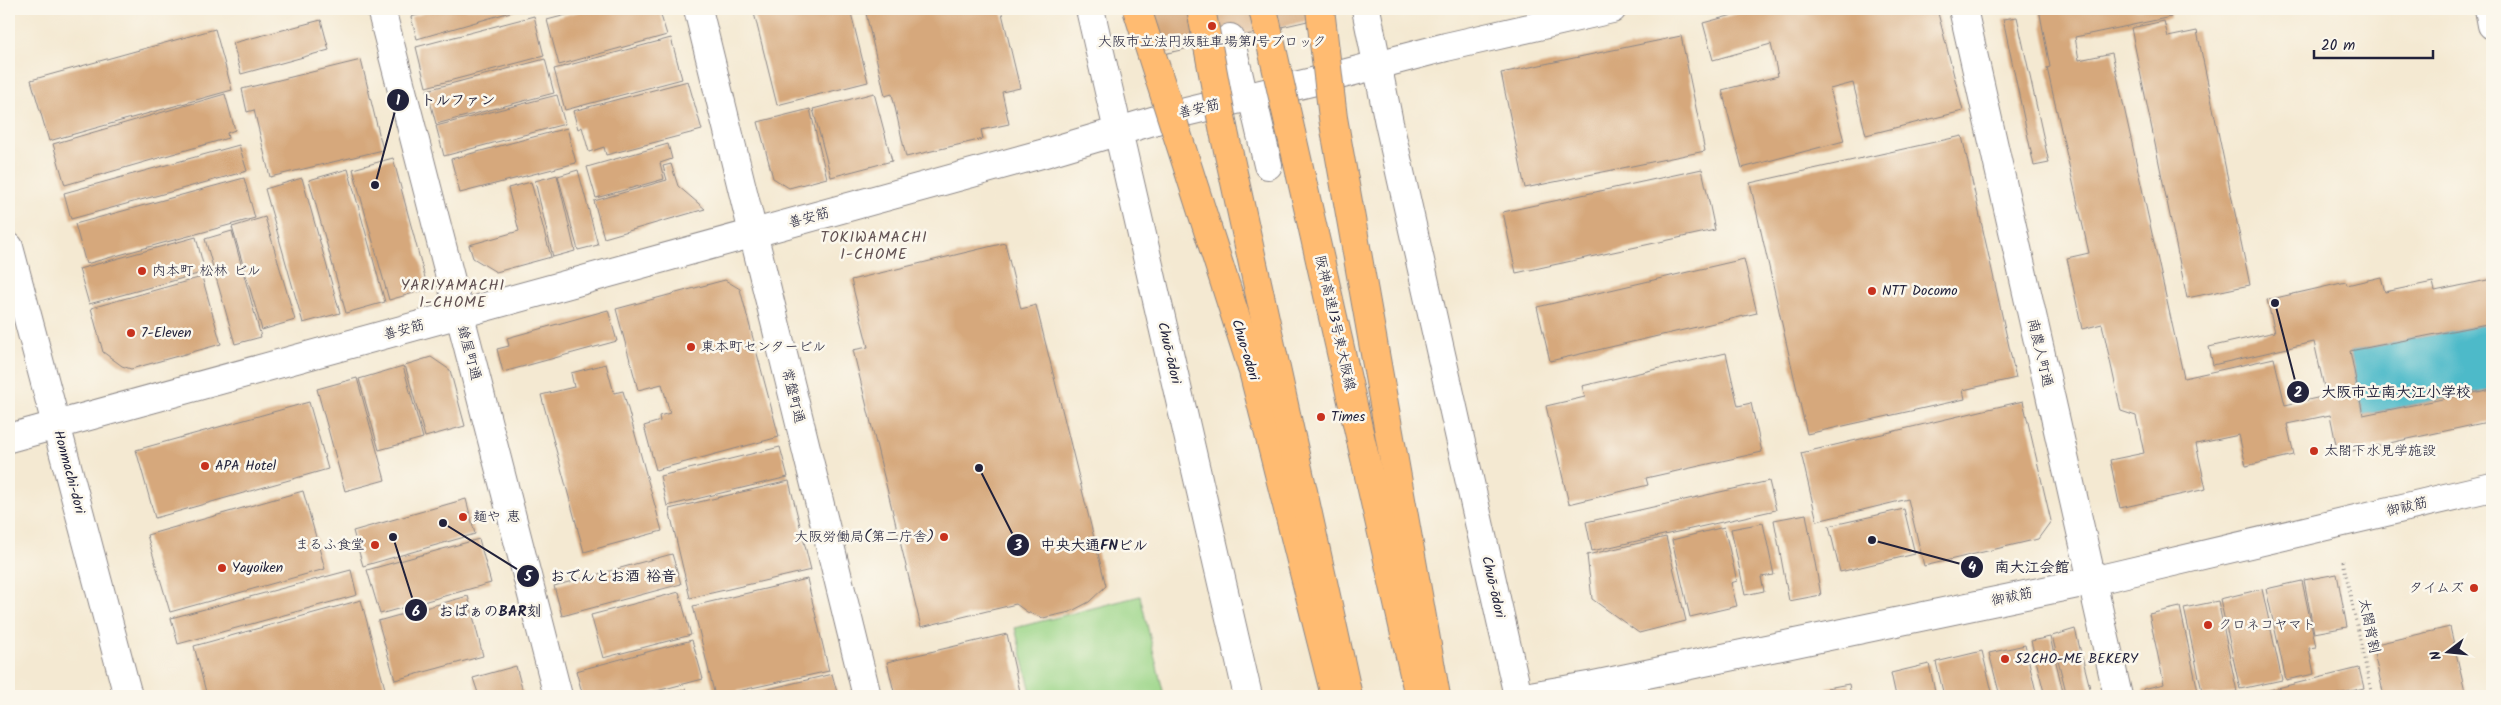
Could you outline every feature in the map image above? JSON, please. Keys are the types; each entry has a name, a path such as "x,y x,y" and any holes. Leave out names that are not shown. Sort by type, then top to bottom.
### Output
{"main road":[{"name":"Chuo-odori","path":"1137,9 1253,371 1335,696"},
{"path":"1187,9 1224,132"},
{"path":"1201,9 1224,132 1348,696"},
{"name":"阪神高速13号東大阪線","path":"1263,9 1290,120 1419,696"},
{"path":"1274,9 1290,120"},
{"path":"1320,9 1333,118 1436,696"}],"street":[{"name":"鎗屋町通","path":"381,9 558,696"},
{"name":"常盤町通","path":"698,9 867,696"},
{"name":"Chuō-ōdori","path":"1090,9 1248,696"},
{"name":"Chuō-ōdori","path":"1366,9 1518,696"},
{"name":"善安筋","path":"9,438 753,234 1173,115 1446,47 1612,9"},
{"name":"南農人町通","path":"1963,9 2118,696"},
{"path":"2489,9 2492,25"},
{"path":"1238,37 1268,165"},
{"name":"Honmachi-dori","path":"9,247 128,696"},
{"name":"御祓筋","path":"1530,696 1594,686 2092,581 2492,487"}],"path":[{"name":"太閤背割","path":"2343,560 2372,696"}],"green space":[{"path":"1140,596 1163,691 1159,696 1032,696 1015,628"}],"water":[{"path":"2492,323 2492,389 2363,415 2350,351"}],"building":[{"path":"438,9 521,9 417,39 411,17"},
{"path":"589,9 659,9 667,35 559,65 547,20"},
{"path":"753,9 850,9 868,82 777,105"},
{"path":"865,9 1001,9 1020,88 1002,92 1009,124 981,130 983,139 906,157 892,94 885,96"},
{"name":"大阪市立法円坂駐車場第1号ブロック","path":"1134,9 1324,9 1325,17 1146,58"},
{"path":"1755,9 1937,9 1963,111 1866,135 1853,83 1830,89 1844,141 1742,168 1722,90 1778,76 1771,44 1713,60 1703,23"},
{"path":"2039,9 2183,9 2183,11 2170,13 2171,17 2075,37 2079,60 2112,53 2184,378 2274,358 2285,405 2326,396 2314,342 2213,365 2209,347 2275,332 2267,300 2346,282 2347,285 2381,277 2385,292 2433,282 2435,291 2492,279 2492,323 2350,351 2363,415 2492,389 2492,421 2338,454 2330,415 2287,424 2294,455 2246,466 2239,435 2196,444 2206,489 2120,508 2110,460 2144,453 2136,416 2121,411 2102,324 2082,329 2067,258 2089,253 2047,68 2050,67"},
{"path":"534,16 544,56 426,87 416,47"},
{"path":"2017,17 2049,163 2034,166 2003,19"},
{"path":"321,20 329,50 241,74 233,43"},
{"path":"2164,21 2168,37 2197,31 2250,285 2187,298 2131,28"},
{"path":"215,29 232,90 49,141 31,80"},
{"path":"1681,36 1705,151 1525,188 1501,73"},
{"path":"671,38 682,79 565,110 554,69"},
{"path":"545,59 554,93 436,124 427,90"},
{"path":"361,60 383,150 270,177 254,110 247,112 242,89"},
{"path":"688,81 702,130 606,155 604,147 589,152 582,127 578,129 573,111"},
{"path":"874,93 892,161 831,177 813,109"},
{"path":"225,94 235,130 227,133 228,138 65,185 53,144"},
{"path":"557,95 565,124 444,156 436,126"},
{"path":"810,109 827,178 789,188 773,178 758,122"},
{"path":"567,128 576,163 460,193 451,159"},
{"path":"1962,136 2016,378 1963,390 1965,399 1807,434 1750,183"},
{"path":"668,144 672,159 660,163 664,179 596,198 587,167"},
{"path":"239,145 247,171 71,219 64,193"},
{"path":"393,158 428,289 389,300 353,169"},
{"path":"671,164 678,186 705,209 604,238 594,201 667,180 663,166"},
{"path":"348,169 385,302 346,313 309,180"},
{"path":"1702,169 1715,230 1516,273 1503,212"},
{"path":"578,170 598,245 578,250 558,176"},
{"path":"557,175 575,251 553,257 535,181"},
{"path":"244,178 255,218 86,264 75,224"},
{"path":"302,178 340,313 303,323 265,189"},
{"path":"531,182 551,257 496,272 473,258 469,245 519,231 508,188"},
{"path":"265,217 295,320 262,330 232,227"},
{"path":"232,231 261,337 235,344 205,239"},
{"name":"内本町 松林 ビル","path":"196,237 205,272 89,304 79,269"},
{"path":"1005,243 1021,309 1036,305 1106,586 1089,602 1070,612 1043,618 1027,612 1016,604 921,627 853,350 868,347 851,280"},
{"path":"1744,259 1757,313 1550,361 1537,307"},
{"path":"202,277 221,344 131,369 122,366 103,352 91,308"},
{"name":"東本町センタービル","path":"725,280 740,289 779,437 656,470 644,426 660,421 659,416 670,413 662,384 638,390 616,309"},
{"path":"608,310 617,341 503,372 497,349 509,346 507,338"},
{"path":"1726,353 1738,406 1751,403 1762,452 1646,478 1648,485 1569,504 1546,406 1585,397 1582,386"},
{"path":"431,357 450,370 465,426 425,437 405,365"},
{"path":"606,364 614,393 623,391 662,531 584,552 541,395 574,387 571,373"},
{"path":"403,366 423,438 379,450 359,379"},
{"path":"357,378 385,480 345,491 317,389"},
{"path":"2023,401 2051,521 2038,539 1924,566 1908,499 1817,521 1801,453"},
{"path":"309,402 328,469 155,518 136,450"},
{"path":"780,447 788,477 667,506 660,476"},
{"path":"789,481 811,570 690,598 669,509"},
{"path":"1769,481 1776,510 1592,551 1586,522"},
{"path":"303,491 325,569 170,612 147,535"},
{"path":"466,499 475,534 363,566 353,531"},
{"path":"1904,509 1915,554 1840,572 1829,526"},
{"path":"1806,514 1821,595 1789,601 1774,520"},
{"path":"1763,523 1774,575 1761,577 1764,591 1745,595 1731,529"},
{"path":"1724,527 1737,581 1731,583 1737,606 1690,617 1672,540"},
{"path":"1666,537 1686,621 1639,633 1592,599 1587,555"},
{"path":"479,539 491,583 380,614 367,570"},
{"path":"672,554 681,584 562,616 554,586"},
{"path":"351,570 357,595 178,644 171,618"},
{"path":"2337,574 2347,627 2314,633 2304,580"},
{"path":"807,579 829,671 715,696 693,606"},
{"path":"2302,581 2316,647 2309,648 2314,674 2286,680 2266,589"},
{"path":"2262,589 2282,680 2240,689 2220,599"},
{"path":"679,592 691,635 603,658 591,615"},
{"path":"468,596 483,656 395,680 378,621"},
{"path":"361,600 387,696 207,696 194,646"},
{"path":"2218,601 2237,692 2203,696 2184,608"},
{"path":"2180,607 2199,696 2144,696 2143,689 2164,684 2149,614"},
{"path":"2450,627 2466,696 2384,696 2372,645"},
{"path":"2075,629 2092,696 2067,696 2052,636"},
{"path":"1007,634 1021,696 895,696 887,662"},
{"path":"2050,637 2064,696 2045,696 2031,641"},
{"path":"692,640 703,679 637,696 583,696 576,671"},
{"path":"2025,645 2037,696 2000,696 1989,653"},
{"path":"1982,651 1993,696 1944,696 1936,662"},
{"path":"1929,664 1936,696 1896,696 1891,673"},
{"path":"516,666 524,696 479,696 473,678"},
{"path":"2359,668 2364,688 2329,696 2245,696"},
{"path":"832,674 838,696 739,696"},
{"path":"1849,684 1851,696 1829,696 1827,688"},
{"path":"686,689 687,696 660,696"},
{"path":"1826,690 1827,696 1798,696 1798,695"}],"place":[{"name":"大阪市立法円坂駐車場第1号ブロック","path":"1212,26"},
{"name":"トルファン","path":"375,185"},
{"name":"内本町 松林 ビル","path":"142,271"},
{"name":"NTT Docomo","path":"1872,291"},
{"name":"大阪市立南大江小学校","path":"2275,303"},
{"name":"7-Eleven","path":"131,333"},
{"name":"東本町センタービル","path":"691,347"},
{"name":"Times","path":"1321,417"},
{"name":"太閤下水見学施設","path":"2314,451"},
{"name":"APA Hotel","path":"205,466"},
{"name":"中央大通FNビル","path":"979,468"},
{"name":"麺や 恵","path":"463,517"},
{"name":"おでんとお酒 裕音","path":"443,523"},
{"name":"おばぁのBAR刻","path":"393,537"},
{"name":"大阪労働局(第二庁舎)","path":"944,537"},
{"name":"南大江会館","path":"1872,540"},
{"name":"まるふ食堂","path":"375,545"},
{"name":"Yayoiken","path":"222,568"},
{"name":"タイムズ","path":"2474,588"},
{"name":"クロネコヤマト","path":"2208,625"},
{"name":"52CHO-ME BEKERY","path":"2005,659"}],"district":[{"name":"TOKIWAMACHI 1-CHOME","path":"874,246"},
{"name":"YARIYAMACHI 1-CHOME","path":"453,294"}]}
